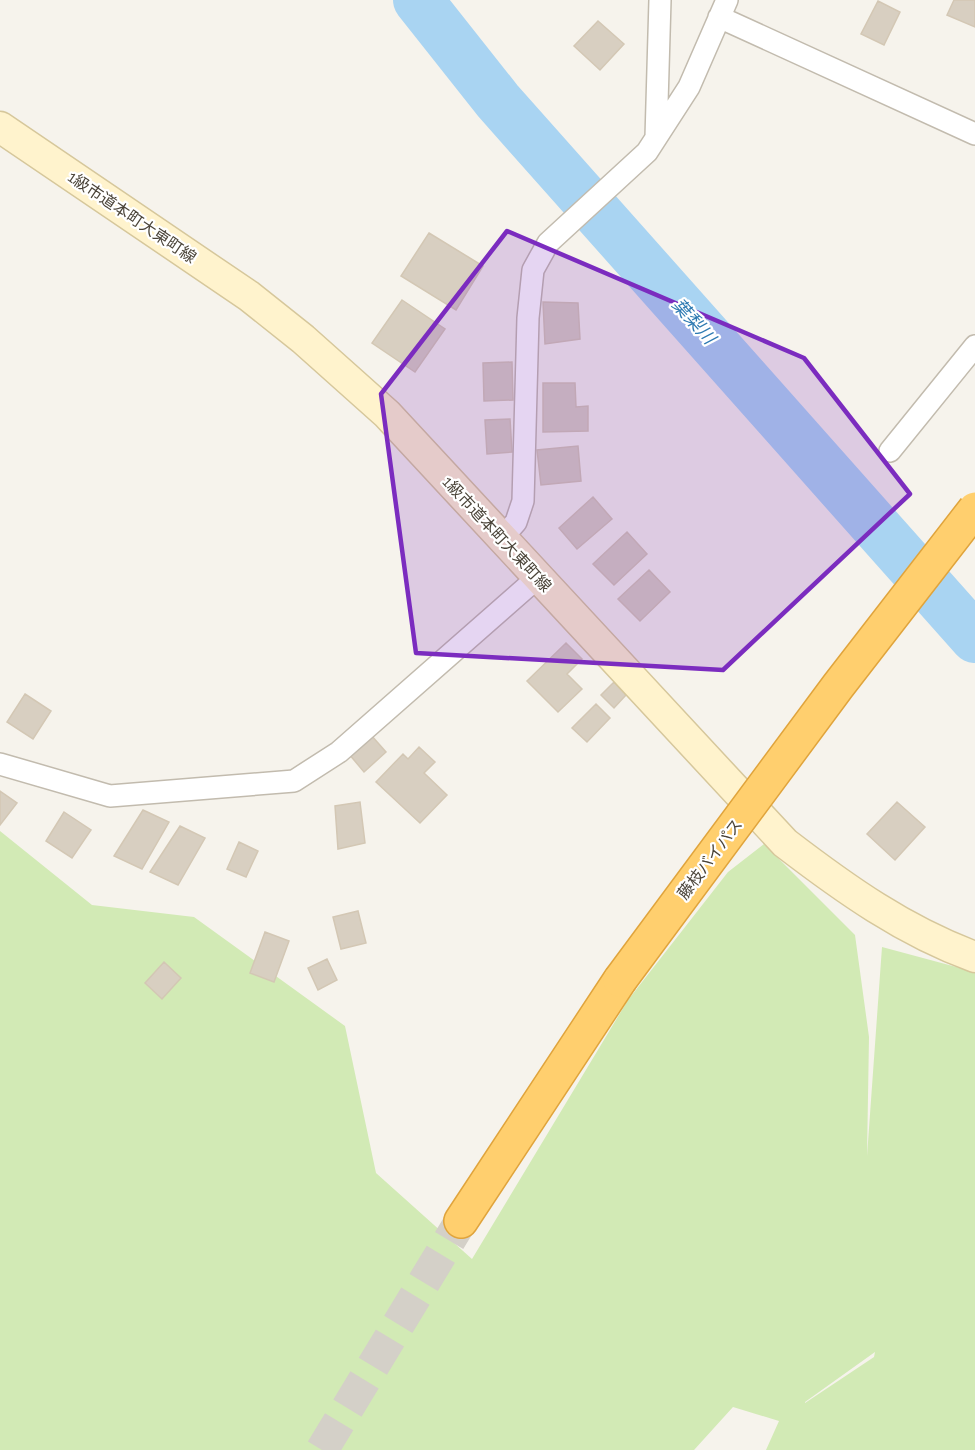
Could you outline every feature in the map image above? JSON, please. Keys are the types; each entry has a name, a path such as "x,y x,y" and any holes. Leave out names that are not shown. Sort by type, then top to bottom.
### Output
{"highway":[{"name":"藤枝バイパス","path":"460,1221 620,980 838,686 975,509"}],"street":[{"path":"656,139 660,0"},
{"path":"501,539 516,522 523,501 528,318 533,270 548,243 647,152 689,87 723,9 975,134"},
{"name":"1級市道本町大東町線","path":"0,127 249,296 303,339 387,414 785,843 852,894 896,922 975,957"},
{"path":"890,450 975,346"},
{"path":"0,764 110,796 294,781 339,752 537,578"}],"highlighted area":[{"path":"507,231 804,358 910,494 723,670 416,653 381,394"}],"green space":[{"path":"0,831 92,905 194,917 345,1026 376,1173 472,1259 628,1000 728,872 764,844 855,935 869,1037 867,1156 882,947 975,972 975,1450 766,1450 779,1421 733,1407 694,1450 0,1450","holes":["875,1352 874,1357 805,1403"]}],"building":[{"path":"954,0 975,0 975,27 947,15"},
{"path":"878,1 900,12 884,45 861,34"},
{"path":"598,21 624,44 600,70 574,46"},
{"path":"429,233 483,266 456,310 401,276"},
{"path":"402,300 445,329 415,372 372,343"},
{"path":"543,302 578,303 580,339 545,344"},
{"path":"512,362 513,400 484,401 483,363"},
{"path":"543,383 575,383 576,407 588,406 588,431 543,432"},
{"path":"510,419 512,452 487,454 485,420"},
{"path":"578,446 581,481 541,485 537,450"},
{"path":"593,497 612,519 577,549 559,528"},
{"path":"627,532 647,554 614,585 593,564"},
{"path":"649,570 670,592 640,621 618,599"},
{"path":"566,643 582,659 567,674 582,689 558,712 527,681"},
{"path":"614,682 626,695 614,708 601,695"},
{"path":"25,694 51,711 33,739 7,722"},
{"path":"596,704 610,718 587,742 572,728"},
{"path":"371,735 386,752 364,772 349,754"},
{"path":"419,747 435,762 424,773 447,795 420,823 376,782 403,754 408,759"},
{"path":"0,791 17,803 0,825"},
{"path":"360,802 365,843 338,849 335,806"},
{"path":"897,802 925,827 895,860 867,834"},
{"path":"143,810 169,822 142,869 114,856"},
{"path":"64,812 91,830 72,858 46,841"},
{"path":"180,826 205,838 178,885 150,872"},
{"path":"239,842 258,851 246,877 227,869"},
{"path":"358,911 366,943 341,949 333,917"},
{"path":"265,932 289,941 274,982 250,973"},
{"path":"327,959 337,980 318,990 308,968"},
{"path":"164,962 181,978 162,999 145,983"}],"waterway":[{"name":"葉梨川","path":"418,0 498,101 975,638"}],"tunnel":[{"path":"322,1450 461,1221"}]}
